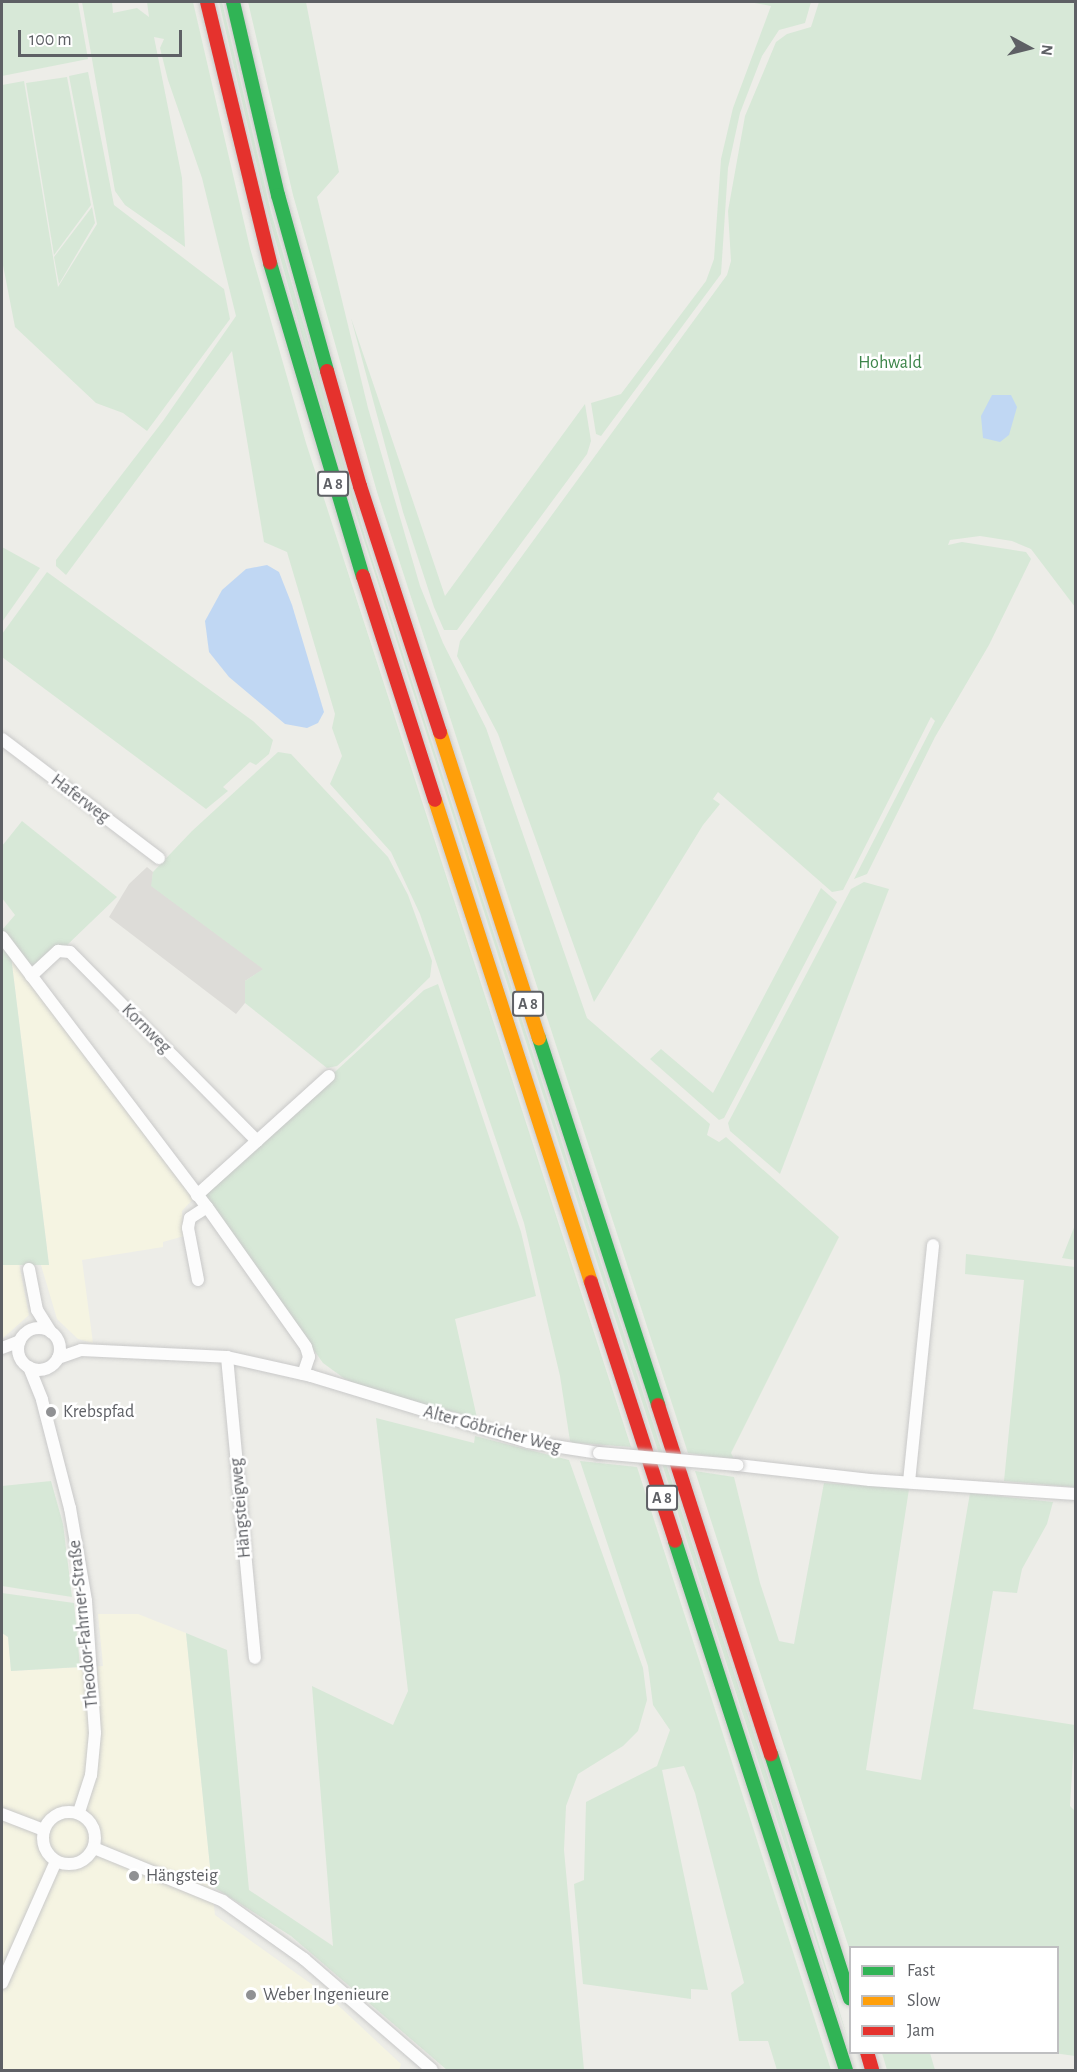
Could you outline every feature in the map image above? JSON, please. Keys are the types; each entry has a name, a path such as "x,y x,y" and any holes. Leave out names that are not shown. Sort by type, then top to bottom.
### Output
{"highway":[{"name":"A 8","path":"207,2 276,288 337,497 846,2070"},
{"name":"A 8","path":"233,2 278,195 360,486 849,1996"},
{"path":"868,2054 872,2070"}],"street":[{"name":"Haferweg","path":"2,739 159,858"},
{"path":"2,937 207,1207 306,1347 309,1357 303,1374"},
{"name":"Kornweg","path":"30,975 58,951 70,952 257,1141"},
{"path":"197,1195 329,1076"},
{"path":"198,1280 188,1228 190,1218 207,1207"},
{"path":"909,1482 933,1245"},
{"path":"2,1348 19,1354 29,1367 49,1368 58,1358 54,1336 37,1310 29,1269"},
{"path":"2,1348 20,1341 31,1330 37,1310"},
{"path":"31,1330 54,1336"},
{"name":"Alter Göbricher Weg","path":"54,1336 81,1350"},
{"path":"19,1354 20,1341"},
{"name":"Alter Göbricher Weg","path":"58,1358 81,1350 166,1351 227,1358 303,1374 528,1442 599,1453 909,1482 1076,1494"},
{"name":"Hängsteigweg","path":"227,1358 255,1658"},
{"name":"Theodor-Fahrner-Straße","path":"29,1367 42,1400 70,1508 86,1601 95,1733 91,1776 79,1814"},
{"name":"Theodor-Fahrner-Straße","path":"42,1400 49,1368"},
{"path":"2,1814 44,1830"},
{"path":"58,1814 79,1814 94,1830 94,1848 78,1863 56,1861 44,1846 44,1830 58,1814"},
{"path":"94,1848 223,1901 304,1959 423,2068"},
{"path":"3,1977 56,1861"}],"shaded area":[{"path":"147,867 153,872 152,886 264,969 245,981 245,1003 236,1014 109,917 129,884"},
{"path":"11,956 194,1198 182,1211 184,1236 163,1242 163,1247 82,1260 93,1343 78,1339 57,1319 41,1265 49,1265"},
{"path":"19,1263 29,1315 2,1339 2,1265"},
{"path":"98,1614 138,1614 186,1633 215,1915 328,1996 401,2064 399,2070 2,2070 2,1633 8,1637 11,1671 103,1666"}],"green space":[{"path":"2,2 78,2 88,59 2,76"},
{"path":"82,2 112,2 113,13 137,8 149,17 147,2 193,2 250,248 306,443 631,1447 578,1443 577,1446 570,1441 560,1376 524,1223 420,914 391,852 330,784 342,756 332,728 335,714 287,552 264,542 232,351 66,575 56,566 56,560 163,421 236,316 202,178 168,80 160,48 164,39 154,37 182,178 185,247 125,205 115,191"},
{"path":"219,2 222,2 271,212 366,540 772,1790 849,2043 325,419 268,213"},
{"path":"248,2 306,2 339,172 317,197 368,408 420,586 443,643 486,728 587,1018 710,1124 707,1135 719,1142 726,1137 839,1237 731,1453 734,1459 688,1453 377,492 293,195"},
{"path":"749,2 811,2 805,23 779,30 762,56 740,113 728,168 721,274 601,436 596,434 591,403 621,394 706,281 714,259 721,159 733,108 771,6"},
{"name":"Hohwald","path":"819,2 1075,2 1075,607 1031,549 1012,541 980,536 950,540 948,545 962,542 1026,552 1031,559 989,645 935,737 867,874 854,879 935,721 931,717 843,890 832,892 718,792 713,799 720,804 703,825 594,1002 498,734 457,656 460,641 727,275 731,261 728,211 745,116 776,42 787,34 811,27"},
{"path":"88,72 114,205 224,289 230,319 147,431 123,413 96,403 15,327 2,260 2,85 24,81 58,287 97,224 69,76"},
{"path":"67,77 91,205 54,255 26,83"},
{"path":"92,207 95,223 59,284 54,257"},
{"path":"351,318 445,596 585,404 591,441 587,454 457,630 444,630 434,607 403,512"},
{"path":"2,547 40,568 2,622"},
{"path":"47,572 253,721 273,740 269,754 256,765 250,762 223,787 228,791 206,809 2,657 2,634"},
{"path":"278,752 291,754 388,857 408,895 432,961 430,977 337,1066 327,1068 245,1003 245,981 263,969 151,886 153,872 192,831"},
{"path":"22,821 117,897 65,947 37,965 28,965 2,930 15,915 2,898 2,846"},
{"path":"864,882 889,889 780,1174 730,1131 728,1123 851,889"},
{"path":"821,888 837,902 724,1118 719,1120 650,1059 661,1049 713,1093"},
{"path":"2,943 11,956 49,1265 2,1265"},
{"path":"438,984 521,1232 536,1296 455,1319 477,1418 375,1392 345,1379 323,1363 203,1193 424,990"},
{"path":"1075,1225 1075,1260 1062,1258"},
{"path":"966,1254 1075,1267 1075,1487 1004,1481 1024,1280 965,1274"},
{"path":"376,1418 474,1443 475,1436 569,1460 643,1668 647,1700 638,1731 623,1746 578,1774 566,1806 564,1850 584,2070 447,2070 291,1936 212,1886 186,1633 227,1650 249,1890 333,1946 312,1686 393,1725 408,1691"},
{"path":"580,1461 637,1467 831,2070 777,2070 768,2041 739,2041 731,1993 744,1983 695,1793 684,1766 662,1770 708,1990 691,1989 691,1999 583,1984 574,1884 584,1880 586,1802 657,1766 670,1730 653,1705 648,1666"},
{"path":"695,1471 734,1477 760,1583 779,1641 794,1644 824,1483 909,1489 866,1770 921,1780 970,1493 1053,1502 1047,1524 1022,1569 1017,1593 993,1591 973,1709 1075,1725 1070,1806 1076,1812 1075,2056 1059,2054 1059,1946 849,1946 849,1948"},
{"path":"51,1481 63,1524 72,1597 2,1586 2,1486"},
{"path":"2,1593 74,1603 80,1667 11,1671 8,1637 2,1633"},
{"path":"882,2054 930,2054 935,2070 887,2070"}],"water":[{"path":"992,395 1011,395 1017,407 1009,435 1000,442 983,438 981,416"},
{"path":"267,565 279,572 292,605 324,712 318,723 307,728 285,724 229,677 209,652 205,621 222,590 246,569"}],"traffic: fast":[{"path":"233,2 278,195 327,371"},
{"path":"270,263 363,576"},
{"path":"539,1038 658,1405"},
{"path":"675,1541 846,2070"},
{"path":"771,1754 849,1996"}],"traffic: slow":[{"path":"440,732 539,1038"},
{"path":"435,800 591,1282"}],"traffic: jam":[{"path":"207,2 270,263"},
{"path":"327,371 360,486 440,732"},
{"path":"363,576 435,800"},
{"path":"591,1282 675,1541"},
{"path":"658,1405 771,1754"},
{"path":"868,2054 872,2070"}],"place":[{"name":"Krebspfad","path":"51,1412"},
{"name":"Hängsteig","path":"134,1876"},
{"name":"Weber Ingenieure","path":"251,1995"}]}
